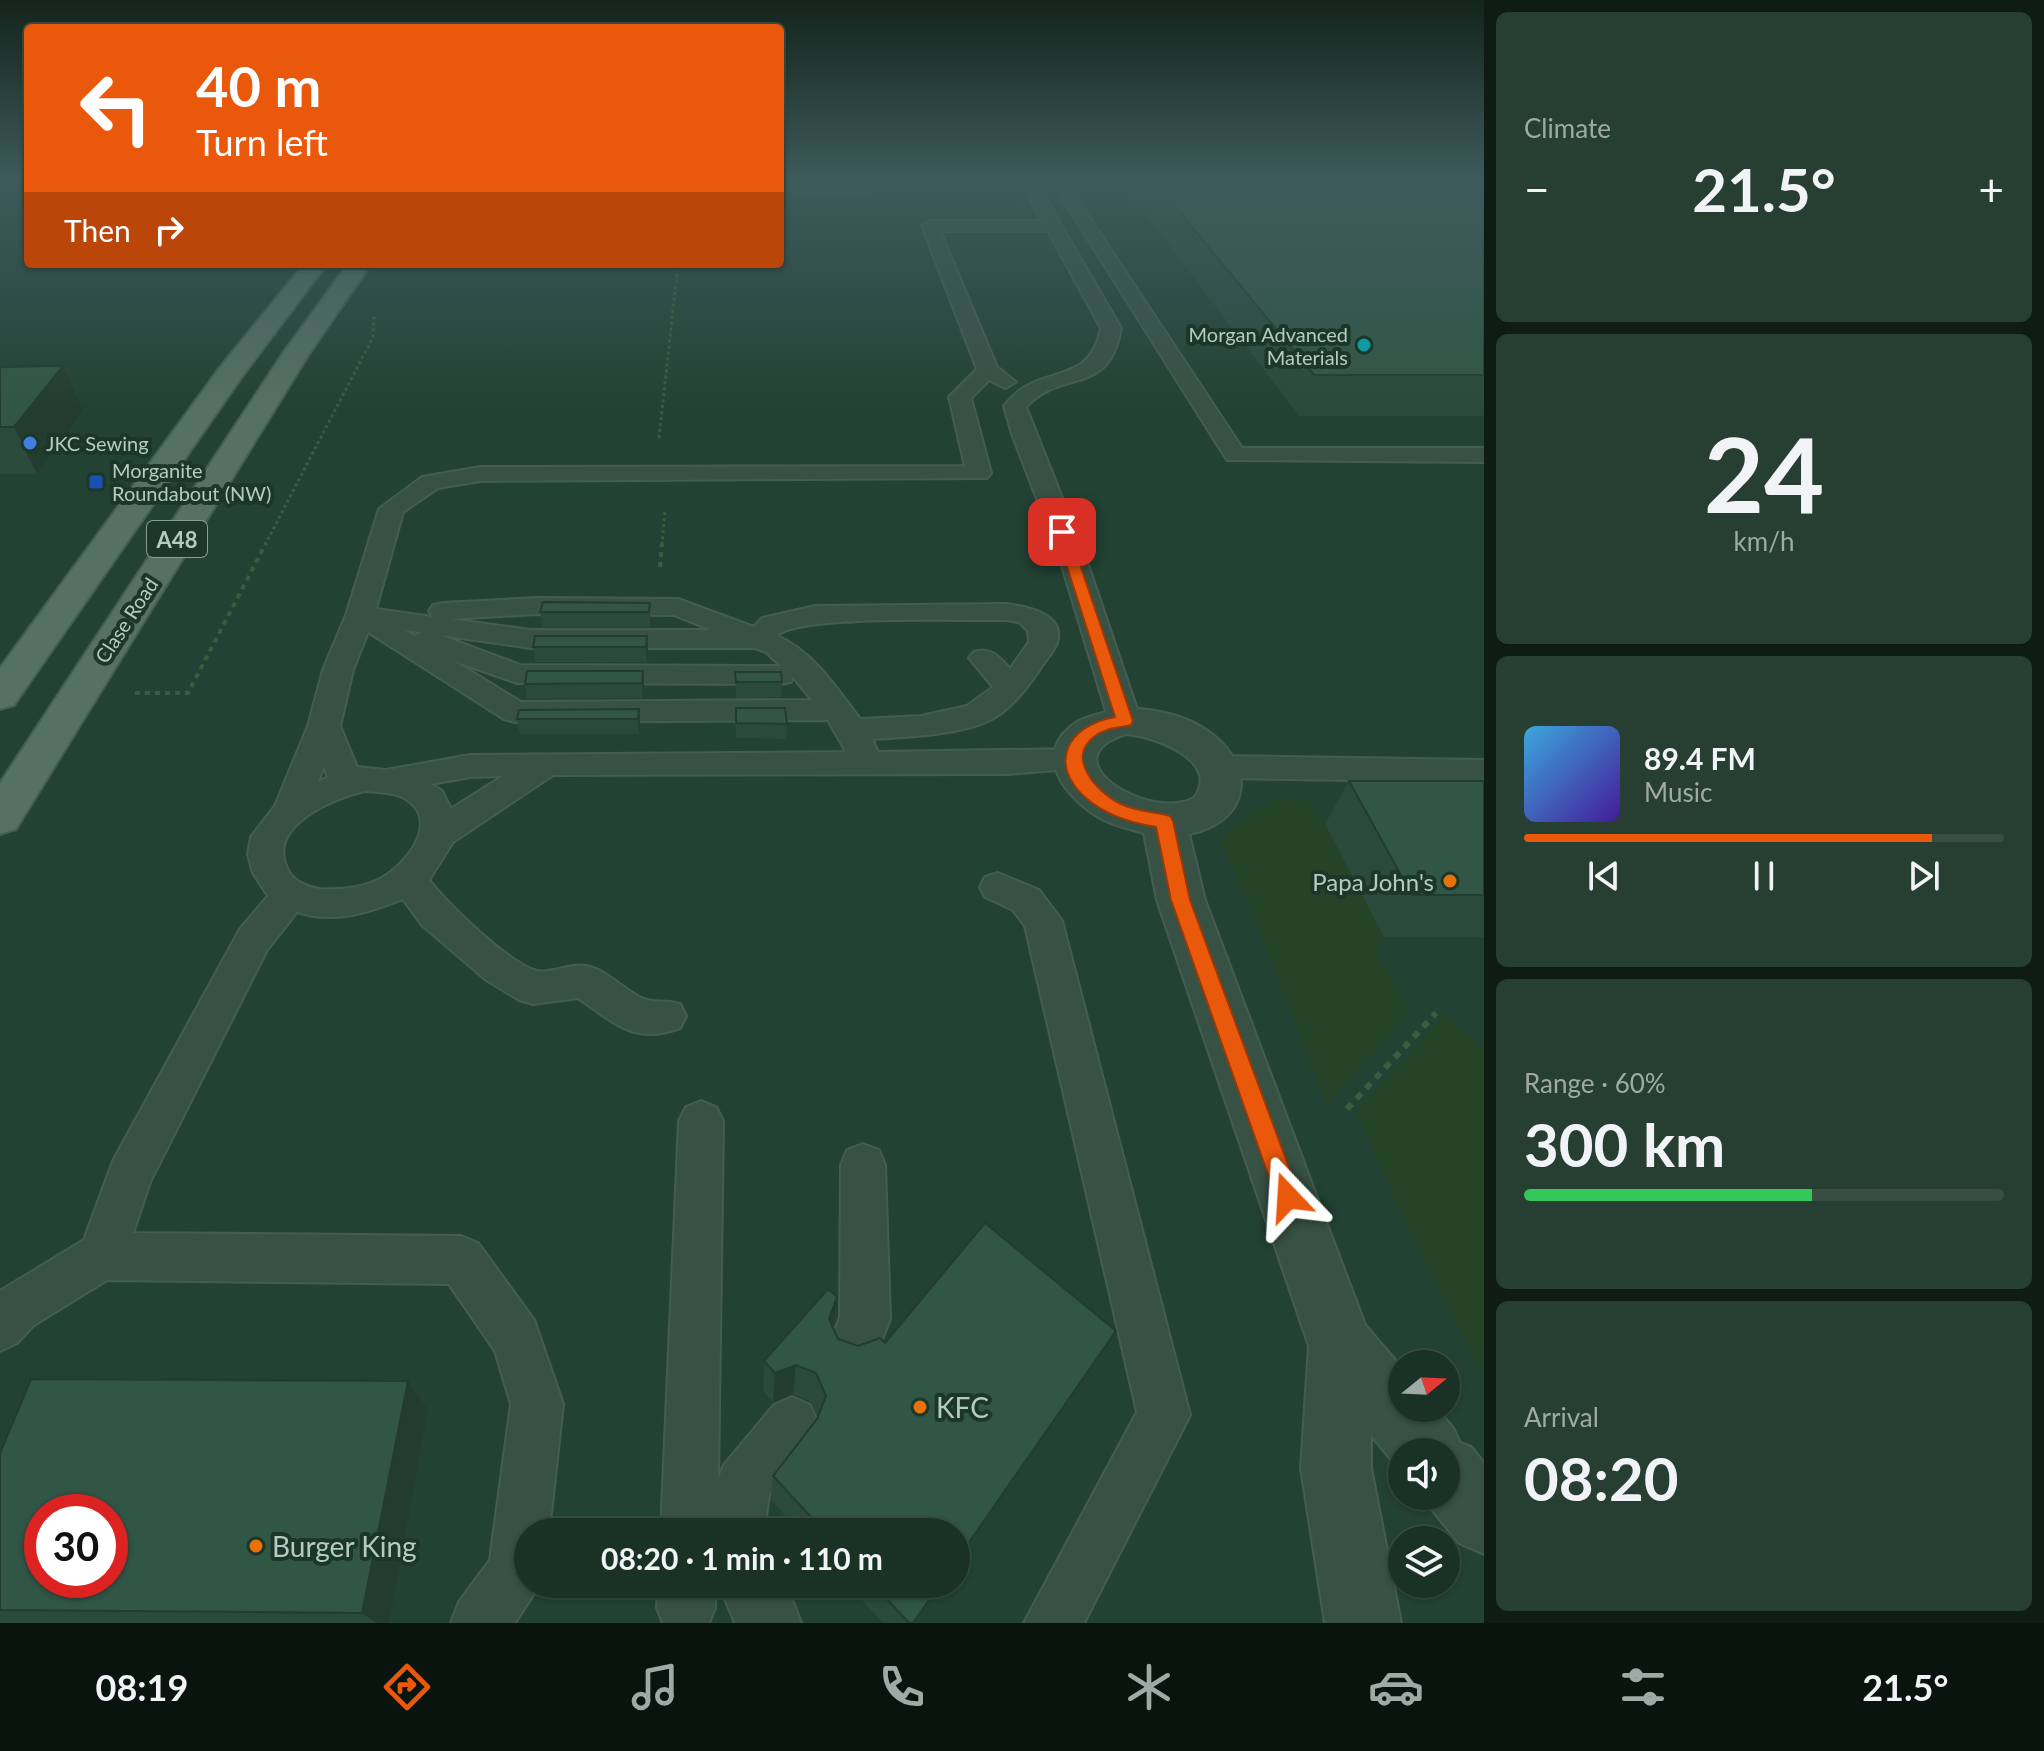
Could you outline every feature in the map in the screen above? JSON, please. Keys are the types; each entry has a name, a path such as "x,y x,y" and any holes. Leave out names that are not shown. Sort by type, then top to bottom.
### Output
{"main road":[{"name":"A48","path":"0,696 231,372 313,268"},
{"name":"Clase Road","path":"0,818 296,353 357,268"}],"street":[{"path":"1125,721 1170,728 1190,738 1207,752 1219,767 1223,784 1219,799 1207,811 1187,819 1164,821 1137,817 1112,808 1091,793 1079,777 1073,760 1077,745 1087,733 1104,724 1125,721"},
{"path":"1164,821 1181,900 1341,1346 1417,1438"},
{"path":"1341,1346 1336,1468 1363,1623"},
{"path":"1460,1489 1484,1518"}],"lane":[{"path":"943,258 988,370 1025,396"},
{"path":"1072,258 1111,328 1110,344 1098,363 1070,378 1030,391 1015,406 1023,434 1072,556 1125,721"},
{"path":"1108,258 1235,455 1484,455"},
{"path":"289,812 324,726 338,670 360,615 391,509 431,482 481,474 979,473 960,397 988,370"},
{"path":"360,615 537,606 678,607 776,646 821,678 868,763"},
{"path":"360,615 515,712 843,720 921,726 977,714 1011,689 1043,642 1042,628 1027,615 1005,612 815,614 772,624 759,639"},
{"path":"360,615 517,674 821,678"},
{"path":"984,658 1011,689"},
{"path":"324,726 345,778 378,780 413,787 429,799 439,814 441,833 425,865 409,880 387,893 335,905 290,895 267,866 266,847 274,829 289,812 324,790 378,780 470,766 1073,760"},
{"path":"441,833 546,764"},
{"path":"1219,767 1484,771"},
{"path":"409,880 435,915 499,968 533,988 583,981 641,1018 666,1016"},
{"path":"998,887 1026,900 1043,921 1164,1415 1053,1623"},
{"path":"102,1256 129,1176 253,940 290,895"},
{"path":"689,1518 701,1121"},
{"path":"852,1349 865,1320 863,1165"},
{"path":"0,1326 17,1308 102,1256 461,1260 516,1338 537,1404 517,1571 480,1623"},
{"path":"738,1518 743,1484 792,1423"},
{"path":"752,1598 772,1623"}],"path":[{"path":"188,693 373,337 373,311"},
{"path":"1347,1109 1436,1013"}],"green space":[{"path":"1274,798 1306,799 1325,824 1384,937 1375,953 1410,1010 1327,1105 1248,902 1220,842 1230,828"},
{"path":"1445,1014 1484,1049 1484,1377 1417,1246 1357,1112"}],"building":[{"path":"1217,258 1484,258 1484,375 1314,375"},
{"path":"63,366 14,427 0,427 0,367"},
{"path":"543,602 650,603 649,612 540,612"},
{"path":"535,636 647,636 646,647 533,647"},
{"path":"527,671 643,671 642,683 525,684"},
{"path":"735,672 781,672 782,682 736,682"},
{"path":"736,708 785,708 787,724 736,723"},
{"path":"639,709 638,719 517,719 519,710"},
{"path":"1349,781 1484,781 1484,895 1412,895"},
{"name":"KFC","path":"985,1223 1116,1331 970,1541 970,1518 812,1518 773,1476 817,1419 826,1396 816,1373 796,1365 775,1373 764,1361 828,1289 837,1297 829,1319 838,1339 858,1346 880,1338 885,1343"},
{"name":"Burger King","path":"31,1379 408,1381 362,1613 0,1610 0,1453"},
{"path":"886,1598 930,1598 913,1623 909,1623"}],"place":[{"name":"Morgan Advanced Materials","path":"1364,345"},
{"name":"JKC Sewing","path":"30,443"},
{"name":"Morganite Roundabout (NW)","path":"96,482"},
{"name":"Papa John's","path":"1450,881"},
{"name":"KFC","path":"920,1407"},
{"name":"Burger King","path":"256,1546"}],"route":[{"path":"1062,532 1125,721 1104,724 1087,733 1077,745 1073,760 1079,777 1091,793 1112,808 1137,817 1164,821 1181,900 1288,1197"}]}
